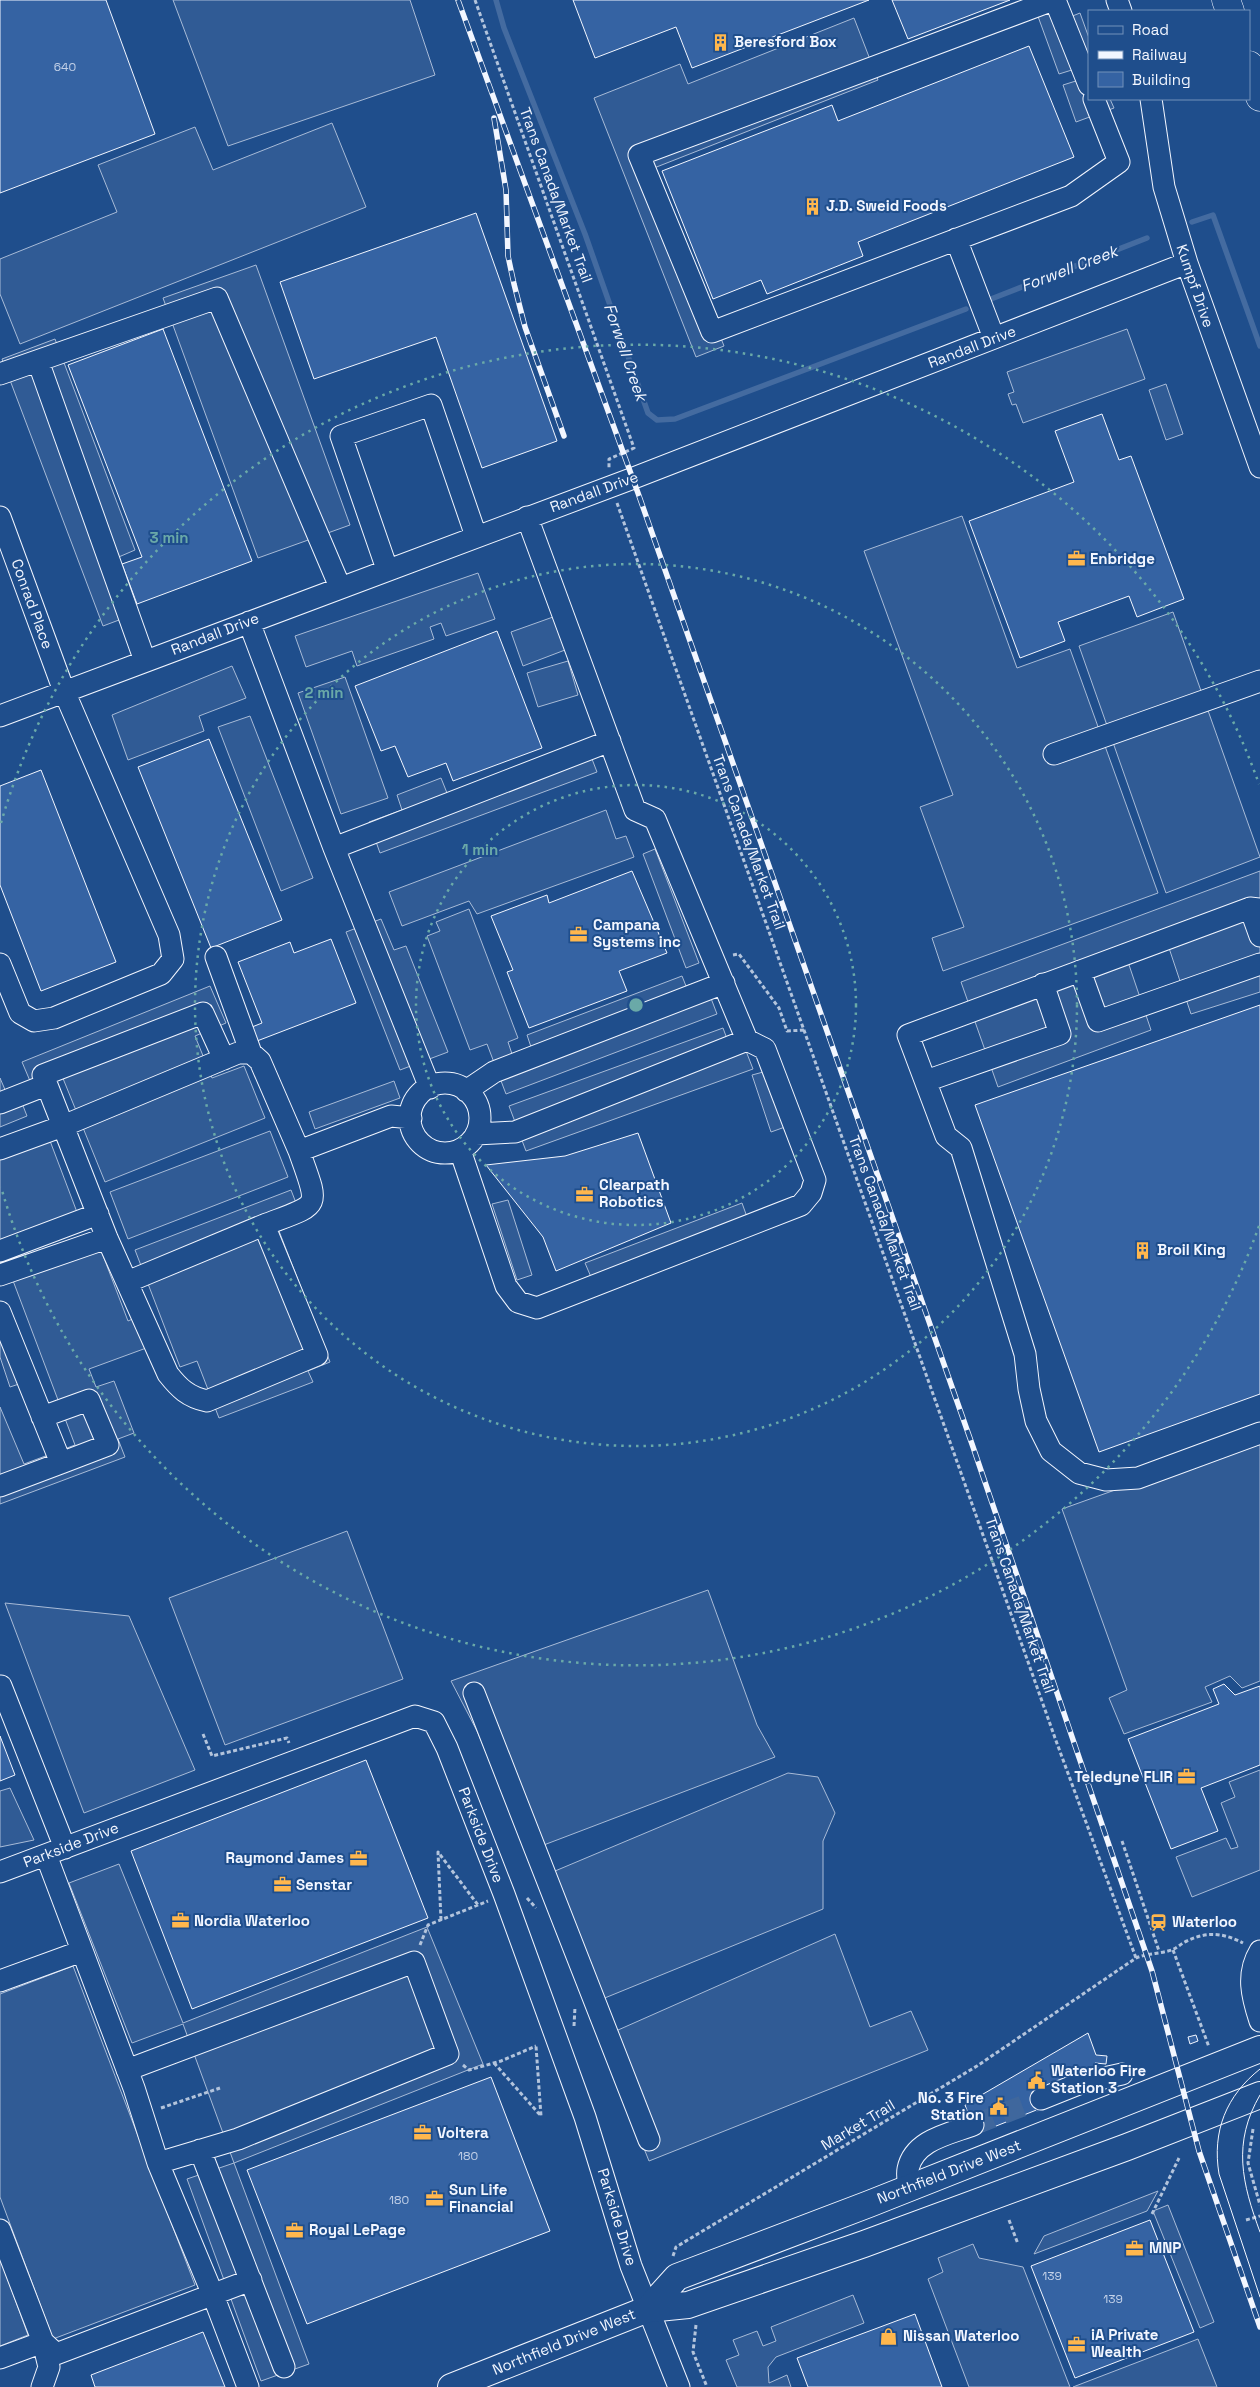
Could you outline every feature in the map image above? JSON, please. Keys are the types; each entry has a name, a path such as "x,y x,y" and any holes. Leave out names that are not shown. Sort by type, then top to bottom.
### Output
{"highway":[{"path":"1250,68 1260,97"}],"main road":[{"name":"Northfield Drive West","path":"648,2309 677,2276 909,2188 1260,2049"},
{"name":"Northfield Drive West","path":"451,2387 648,2309 688,2305 944,2215 1260,2095"},
{"path":"1132,2100 1148,2139"},
{"path":"909,2188 922,2206 944,2215"}],"street":[{"path":"1088,83 1054,0 639,155 712,332 1071,196 1119,162 1094,100"},
{"name":"Kumpf Drive","path":"1151,100 1164,187 1187,264 1260,467"},
{"path":"956,239 994,338"},
{"name":"Randall Drive","path":"0,716 387,569 631,479 1187,264"},
{"path":"0,374 217,298 340,587"},
{"path":"38,361 145,661"},
{"path":"387,569 341,436 431,405 476,536"},
{"name":"Conrad Place","path":"0,517 64,691 169,935 173,959 160,974 54,1018 34,1020 20,1013 0,964"},
{"path":"460,1150 506,1286 518,1302 537,1308 801,1205 811,1193 816,1180 765,1049 747,1040 655,819 636,810 527,517"},
{"path":"248,622 334,848 430,1088"},
{"path":"1054,754 1260,681"},
{"path":"334,848 610,741"},
{"path":"1260,936 1255,908 908,1035 946,1136 961,1148 1025,1354 1029,1389 1036,1421 1051,1451 1079,1472 1106,1480 1138,1478 1260,1433"},
{"path":"127,1282 307,1208 312,1202 314,1194 299,1151 260,1061 251,1053 216,957"},
{"path":"1080,971 1098,1021 1260,964"},
{"path":"466,1091 494,1072 724,983"},
{"path":"926,1081 1060,1034 1043,984"},
{"path":"224,1059 203,1012 42,1075 107,1238 168,1374 182,1391 196,1399 207,1401 317,1355 264,1225"},
{"path":"476,1134 515,1132 747,1040"},
{"path":"0,1149 63,1126 238,1053 251,1053"},
{"path":"448,1084 466,1091 474,1099 479,1110 480,1121 476,1134 469,1144 460,1150 448,1153 435,1152 425,1147 413,1130 411,1118 413,1105 420,1095 430,1088 448,1084"},
{"path":"0,1102 46,1085"},
{"path":"299,1151 391,1116 411,1118"},
{"path":"0,1250 98,1214"},
{"path":"0,1276 107,1238"},
{"path":"0,1312 61,1463"},
{"path":"0,1486 108,1445 89,1400 42,1417"},
{"path":"0,1686 55,1851 82,1951 127,2070 158,2163 213,2295 248,2387"},
{"path":"474,1693 649,2140"},
{"name":"Parkside Drive","path":"0,1872 415,1716 434,1722 447,1748 486,1845 550,2020 604,2176 631,2266 678,2387"},
{"path":"0,1981 82,1951"},
{"path":"1259,1952 1251,1973 1251,1994 1260,2021"},
{"path":"127,2070 414,1962 448,2054 238,2139 158,2163"},
{"path":"1041,2099 1081,2083 1122,2074"},
{"path":"909,2188 908,2169 916,2151 931,2141 972,2125"},
{"path":"200,2150 284,2367"},
{"path":"0,2230 43,2342 49,2367 42,2387"},
{"path":"43,2342 56,2354 251,2280"},
{"path":"0,2358 43,2342"}],"path":[{"name":"Trans Canada/Market Trail","path":"475,0 634,448 609,459 610,468"},
{"name":"Trans Canada/Market Trail","path":"614,496 1052,1729 1136,1958"},
{"path":"714,959 739,954 779,1008 787,1030 804,1030"},
{"path":"203,1734 212,1756 287,1738 290,1747"},
{"path":"1122,1841 1158,1951"},
{"path":"441,1920 438,1852 478,1905"},
{"path":"414,1962 428,1925 491,1900"},
{"path":"1210,2050 1173,1950 1188,1940 1212,1934 1229,1935 1259,1952"},
{"name":"Market Trail","path":"672,2261 676,2247 978,2066 1136,1958 1158,1951 1173,1950"},
{"path":"448,2054 469,2070 494,2063 543,2044"},
{"path":"494,2063 541,2116 536,2046"},
{"path":"142,2114 220,2088"},
{"path":"1253,2130 1248,2162 1260,2205"},
{"path":"1152,2214 1179,2158"},
{"path":"1246,2220 1260,2216"},
{"path":"1009,2220 1018,2244"},
{"path":"696,2325 693,2352 707,2387"}],"shaded area":[{"path":"173,0 410,0 435,75 228,146"},
{"path":"1032,0 1065,19 1080,13 1088,35 1088,100 1110,100 1114,108 1076,122 1063,85 1079,80 1075,69 1059,74"},
{"path":"854,18 878,80 654,168 724,346 696,357 594,98 680,64 688,84"},
{"path":"332,123 366,207 20,344 0,294 0,259 117,212 98,165 195,127 213,170"},
{"path":"256,265 350,525 258,558 163,298"},
{"path":"1127,329 1145,379 1023,423 1016,404 1012,405 1008,394 1014,392 1007,372"},
{"path":"55,339 135,550 114,559 135,614 103,626 2,359"},
{"path":"1166,384 1183,434 1166,440 1149,390"},
{"path":"962,516 1017,668 1070,649 1158,893 943,971 932,938 964,927 920,807 953,795 864,551"},
{"path":"478,573 495,619 446,636 441,623 430,627 434,639 357,666 352,651 306,667 295,636"},
{"path":"1173,612 1260,857 1166,893 1079,646"},
{"path":"553,617 565,650 523,666 511,632"},
{"path":"568,661 578,695 538,707 527,673"},
{"path":"232,666 246,698 199,716 204,731 128,760 112,715"},
{"path":"345,677 388,798 341,814 298,693"},
{"path":"250,716 313,878 281,891 218,727"},
{"path":"587,746 597,772 380,853 369,822 402,810 397,795 441,778 449,798"},
{"path":"606,810 616,839 626,836 634,857 477,914 469,901 402,926 389,892"},
{"path":"655,849 699,963 686,968 643,854"},
{"path":"1260,871 1260,992 1191,1014 1168,945 1127,959 1151,1030 998,1087 961,982"},
{"path":"469,909 518,1038 508,1042 512,1054 531,1047 527,1035 682,976 686,986 704,980 717,1014 506,1094 487,1044 470,1050 427,936 440,931 436,922"},
{"path":"381,919 394,950 406,946 448,1052 400,1070 346,932"},
{"path":"210,986 226,1023 195,1036 212,1078 244,1066 265,1118 105,1182 62,1076 33,1088 22,1062"},
{"path":"723,1028 733,1055 746,1051 753,1069 526,1151 509,1106"},
{"path":"767,1071 785,1127 771,1132 752,1075"},
{"path":"0,1078 6,1092 16,1088 27,1116 0,1127"},
{"path":"394,1081 400,1098 315,1129 309,1112"},
{"path":"44,1125 83,1228 0,1256 0,1142"},
{"path":"270,1131 288,1177 128,1239 110,1192"},
{"path":"291,1190 303,1221 279,1231 330,1362 308,1371 313,1382 219,1418 197,1361 180,1367 135,1250"},
{"path":"508,1200 532,1275 517,1280 492,1204"},
{"path":"742,1203 747,1217 591,1277 585,1263"},
{"path":"99,1245 128,1321 137,1317 149,1347 89,1369 96,1387 114,1381 134,1433 118,1439 125,1457 0,1504 0,1407 24,1464 75,1445 12,1278"},
{"path":"0,1331 22,1383 10,1387 0,1357"},
{"path":"1260,1438 1260,1681 1242,1688 1230,1676 1205,1687 1212,1702 1124,1734 1109,1698 1127,1690 1062,1509"},
{"path":"347,1531 403,1679 225,1745 169,1598"},
{"path":"708,1590 757,1725 775,1757 528,1851 477,1731 451,1681"},
{"path":"5,1603 129,1616 195,1770 84,1813"},
{"path":"1260,1770 1260,1870 1192,1897 1176,1857 1226,1838 1231,1849 1238,1847 1221,1803 1235,1797 1229,1782"},
{"path":"788,1773 818,1777 835,1813 823,1841 823,1909 590,2004 536,1879"},
{"path":"10,1788 34,1840 0,1847 0,1791"},
{"path":"119,1864 183,2023 427,1927 483,2064 234,2163 183,2024 132,2043 69,1883"},
{"path":"835,1934 870,2027 911,2011 928,2050 649,2161 600,2038"},
{"path":"73,1966 195,2285 53,2339 0,2197 0,1994"},
{"path":"234,2163 309,2364 261,2381 187,2179"},
{"path":"1158,2191 1147,2211 1034,2254 1044,2236"},
{"path":"1168,2205 1214,2322 1200,2328 1153,2211"},
{"path":"973,2244 979,2258 1023,2267 1070,2387 969,2387 928,2279 943,2272 938,2258"},
{"path":"0,2258 28,2335 0,2346"},
{"path":"853,2295 864,2323 776,2357 768,2367 769,2383 787,2375 791,2387 737,2387 726,2360 739,2355 733,2340 757,2331 763,2346 776,2341 771,2327"},
{"path":"1198,2339 1217,2387 1073,2387"}],"building":[{"path":"0,0 106,0 155,134 0,193"},
{"name":"Beresford Box","path":"573,0 869,0 692,68 676,27 595,58"},
{"path":"892,0 1010,0 908,39"},
{"name":"J.D. Sweid Foods","path":"1029,46 1074,157 858,242 863,256 767,294 761,280 713,299 662,171 832,105 838,121"},
{"path":"476,213 557,441 482,468 436,337 314,379 280,282"},
{"path":"163,329 252,561 137,604 122,564 142,557 68,365"},
{"name":"Enbridge","path":"1102,414 1119,460 1131,456 1184,599 1137,617 1129,596 1058,622 1065,641 1020,658 969,521 1074,482 1055,431"},
{"path":"497,631 542,748 453,781 446,763 408,777 395,746 381,751 355,686"},
{"path":"209,739 282,920 211,948 138,767"},
{"path":"41,770 116,962 41,991 0,885 0,786"},
{"name":"Campana Systems inc","path":"632,871 667,953 619,971 627,991 529,1028 507,972 513,970 491,916 547,895 549,903"},
{"path":"331,939 356,1003 257,1041 252,1027 262,1023 238,962 290,942 294,953"},
{"name":"Broil King","path":"1260,1005 1260,1394 1099,1452 975,1105"},
{"name":"Clearpath Robotics","path":"638,1133 671,1223 556,1271 543,1237 486,1165 565,1156"},
{"name":"Teledyne FLIR","path":"1224,1684 1235,1695 1260,1686 1260,1765 1201,1788 1218,1831 1171,1849 1128,1739 1219,1704 1213,1689"},
{"path":"0,1736 15,1775 0,1781"},
{"path":"366,1760 428,1918 192,2009 131,1851"},
{"name":"Waterloo Fire Station 3","path":"1088,2033 1096,2055 1107,2056 1106,2064 1095,2063 1094,2069 1038,2091 1044,2107 976,2134 965,2105 979,2100 978,2097"},
{"path":"1196,2035 1198,2041 1190,2044 1188,2037"},
{"path":"491,2077 550,2231 307,2324 247,2170"},
{"path":"1150,2220 1194,2332 1075,2378 1031,2266"},
{"name":"Nissan Waterloo","path":"915,2314 942,2387 808,2387 797,2358"},
{"path":"203,2332 225,2387 95,2387 91,2375"}],"waterway":[{"name":"Forwell Creek","path":"496,0 504,28 585,234 648,413 657,420 675,419 966,309"},
{"name":"Forwell Creek","path":"1192,222 1213,215 1260,346"},
{"name":"Forwell Creek","path":"991,299 1147,238"}],"tunnel":[{"path":"973,2125 1041,2099"}],"tram line":[{"path":"1260,2069 1238,2091 1230,2103 1220,2129 1217,2158 1219,2174 1260,2297"},
{"path":"1260,2095 1251,2113 1243,2147 1243,2163 1248,2197 1260,2232"}],"railway":[{"path":"458,0 638,493 972,1444 1152,1971 1199,2151 1260,2327"},
{"path":"494,118 506,190 508,256 514,284 525,327 564,436"}],"place":[{"name":"Beresford Box","path":"720,42"},
{"name":"J.D. Sweid Foods","path":"812,206"},
{"name":"Enbridge","path":"1076,559"},
{"name":"Campana Systems inc","path":"579,934"},
{"name":"Clearpath Robotics","path":"585,1194"},
{"name":"Broil King","path":"1143,1250"},
{"name":"Teledyne FLIR","path":"1187,1777"},
{"name":"Raymond James","path":"358,1858"},
{"name":"Senstar","path":"282,1885"},
{"name":"Nordia Waterloo","path":"180,1921"},
{"name":"Waterloo","path":"1158,1922"},
{"name":"Waterloo Fire Station 3","path":"1037,2080"},
{"name":"No. 3 Fire Station","path":"998,2107"},
{"name":"Voltera","path":"423,2133"},
{"name":"Sun Life Financial","path":"435,2199"},
{"name":"Royal LePage","path":"295,2230"},
{"name":"MNP","path":"1135,2248"},
{"name":"Nissan Waterloo","path":"889,2336"},
{"name":"iA Private Wealth","path":"1077,2344"}]}
